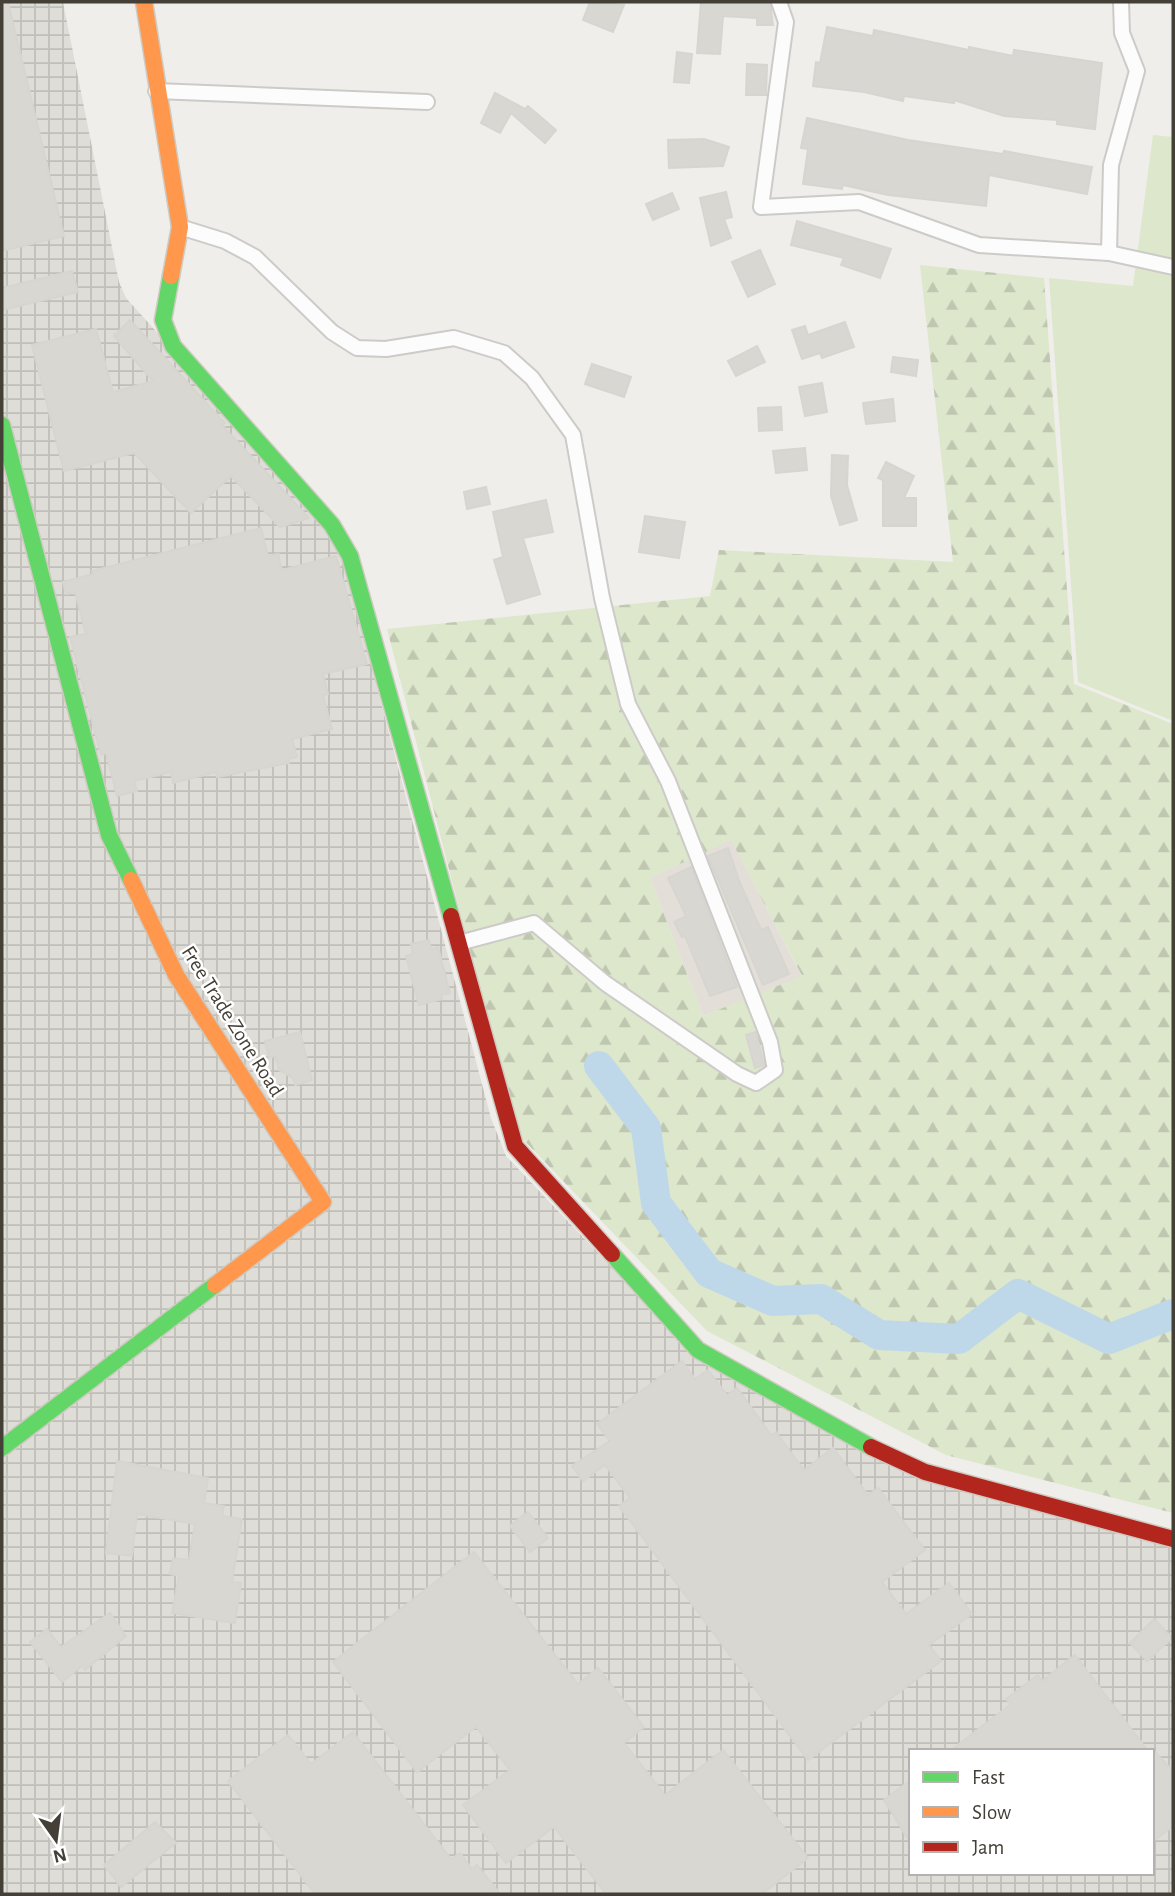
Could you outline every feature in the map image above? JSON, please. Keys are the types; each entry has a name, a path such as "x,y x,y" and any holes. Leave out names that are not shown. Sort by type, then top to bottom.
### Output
{"street":[{"path":"144,2 156,91 180,227 163,320 173,346 332,525 350,556 515,1146 698,1350 844,1434 925,1472 1173,1539"},
{"path":"779,2 786,22 761,207 859,202 979,245 1109,253 1173,267"},
{"path":"1109,253 1111,164 1137,71 1122,33 1121,2"},
{"path":"156,91 427,102"},
{"path":"180,227 225,241 255,257 332,332 357,348 386,349 454,338 504,353 532,379 573,435 602,598 628,704 668,780 770,1042 775,1070 756,1083 737,1074 605,982 534,923 459,943"},
{"name":"Free Trade Zone Road","path":"2,425 109,835 176,975 323,1202 2,1448"}],"shaded area":[{"path":"2,2 63,2 119,282 126,298 335,529 491,1118 506,1156 672,1331 937,1475 1173,1536 1173,1894 2,1894"},
{"path":"731,839 802,977 703,1016 650,878"}],"green space":[{"path":"1153,135 1173,137 1173,721 1078,682 1049,278 1133,286"},
{"path":"920,265 1044,278 1074,684 1173,724 1173,1513 946,1455 707,1331 517,1133 387,629 710,596 719,550 953,562","holes":["731,840 802,976 703,1016 650,878"]}],"building":[{"path":"2,2 8,2 64,236 2,251"},
{"path":"590,2 624,5 613,32 583,20"},
{"path":"701,2 770,2 773,25 757,25 757,18 723,16 720,54 697,53"},
{"path":"827,27 873,36 874,30 969,50 969,47 1013,56 1014,50 1102,63 1095,129 1057,124 1057,120 1004,116 954,100 954,103 904,96 903,101 864,92 813,86 816,62 820,63"},
{"path":"677,52 692,54 689,83 674,82"},
{"path":"747,64 767,65 766,95 746,95"},
{"path":"495,93 525,109 528,106 556,130 545,143 511,113 500,133 481,123"},
{"path":"807,118 908,140 1003,154 1004,151 1092,167 1087,194 989,175 986,206 888,195 843,185 842,189 803,184 808,149 801,148"},
{"path":"704,139 729,147 723,166 669,168 668,140"},
{"path":"726,192 732,217 724,219 731,238 711,246 700,198"},
{"path":"672,193 679,209 653,220 646,204"},
{"path":"797,221 891,249 880,278 841,265 844,258 791,245"},
{"path":"760,250 775,284 748,297 732,262"},
{"path":"72,271 78,292 2,310 2,288"},
{"path":"130,320 225,423 222,425 309,518 280,527 231,476 191,513 134,453 64,471 32,345 96,329 113,392 153,381 114,336"},
{"path":"845,322 854,347 822,358 820,353 802,359 792,330 805,326 808,335"},
{"path":"757,346 765,362 736,376 728,361"},
{"path":"893,357 918,360 916,376 891,372"},
{"path":"592,364 631,377 624,397 585,384"},
{"path":"822,383 827,412 805,416 799,387"},
{"path":"893,399 895,421 866,424 863,403"},
{"path":"781,407 782,430 759,431 758,408"},
{"path":"805,448 807,470 776,473 773,451"},
{"path":"832,455 848,456 847,485 857,520 840,525 831,496"},
{"path":"886,462 914,476 904,498 916,498 916,526 883,526 883,480 878,478"},
{"path":"486,487 490,504 467,509 464,492"},
{"path":"546,500 553,532 523,538 540,594 507,604 494,560 503,557 493,512"},
{"path":"645,516 685,522 679,558 639,552"},
{"path":"261,528 268,556 278,554 282,570 336,556 367,664 323,674 328,694 323,695 332,729 292,739 297,757 288,759 289,763 217,777 216,772 173,783 171,772 134,781 137,791 117,796 106,753 101,755 70,637 86,634 75,592 66,594 63,582 93,574 92,571"},
{"path":"728,848 761,930 768,927 789,974 763,985 708,856"},
{"path":"691,867 737,987 710,996 685,936 682,937 674,922 686,916 668,878"},
{"path":"429,940 431,949 438,947 450,993 441,995 442,999 419,1005 406,956 413,954 411,944"},
{"path":"300,1032 312,1080 295,1085 293,1078 279,1070 275,1056 269,1058 265,1041"},
{"path":"756,1032 764,1065 755,1068 746,1035"},
{"path":"682,1361 695,1379 708,1370 727,1395 737,1388 771,1435 776,1432 804,1470 833,1448 868,1495 878,1488 925,1550 882,1582 906,1614 949,1583 972,1614 929,1645 941,1661 808,1760 619,1506 630,1498 605,1465 583,1481 572,1466 610,1441 597,1424"},
{"path":"117,1461 208,1478 204,1503 224,1506 222,1516 242,1519 232,1582 241,1583 235,1623 172,1613 179,1576 170,1574 173,1558 189,1560 195,1524 137,1514 132,1556 106,1553"},
{"path":"528,1512 548,1538 530,1552 510,1526"},
{"path":"474,1552 578,1684 598,1668 644,1727 624,1743 665,1795 723,1750 808,1858 762,1894 606,1894 554,1827 506,1863 463,1805 510,1770 476,1727 417,1772 333,1662"},
{"path":"110,1613 126,1636 85,1670 82,1666 62,1682 30,1642 47,1629 61,1647"},
{"path":"1154,1619 1172,1638 1147,1661 1130,1643"},
{"path":"1075,1655 1146,1749 953,1749 1011,1704 1006,1699 1038,1675 1042,1681"},
{"path":"353,1732 451,1859 460,1853 472,1869 477,1865 500,1894 315,1894 228,1781 288,1735 311,1764"},
{"path":"1154,1751 1173,1771 1173,1826 1154,1840"},
{"path":"909,1781 909,1841 884,1800"},
{"path":"155,1822 176,1843 121,1887 104,1865"}],"waterway":[{"path":"599,1066 646,1128 656,1203 709,1273 773,1301 821,1299 879,1335 959,1339 1018,1294 1109,1339 1173,1314"}],"traffic: fast":[{"path":"171,276 163,320 173,346 332,525 350,556 451,916"},
{"path":"2,425 109,835 131,880"},
{"path":"612,1254 698,1350 871,1447"},
{"path":"2,1448 215,1285"}],"traffic: slow":[{"path":"144,2 180,227 171,276"},
{"path":"131,880 176,975 323,1202 215,1285"}],"traffic: jam":[{"path":"451,916 515,1146 612,1254"},
{"path":"871,1447 925,1472 1173,1539"}]}
